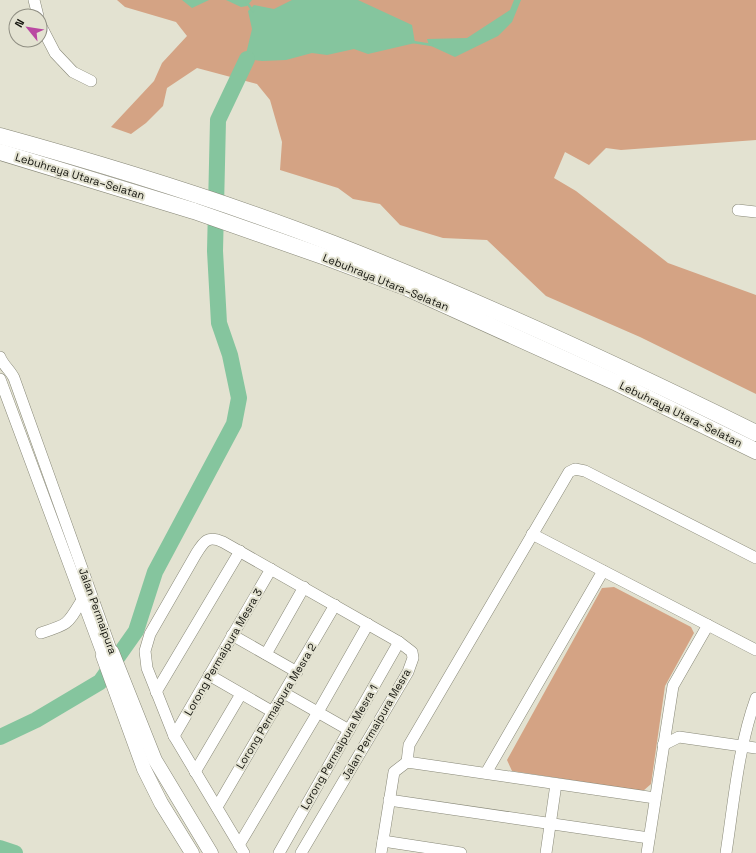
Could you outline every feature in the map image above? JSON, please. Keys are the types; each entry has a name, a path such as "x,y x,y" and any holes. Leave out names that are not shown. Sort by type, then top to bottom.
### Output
{"highway":[{"name":"Lebuhraya Utara–Selatan","path":"0,136 246,221 332,244 410,274 625,368 756,433"},
{"name":"Lebuhraya Utara–Selatan","path":"0,152 195,204"},
{"name":"Lebuhraya Utara–Selatan","path":"246,221 405,287 618,383 756,451"}],"main road":[{"name":"Jalan Permaipura","path":"108,654 123,693 155,760 211,853"},
{"name":"Jalan Permaipura","path":"123,693 137,749 153,788 192,853"}],"street":[{"path":"48,39 55,53 73,72 91,81"},
{"path":"738,210 756,212"},
{"name":"Jalan Permaipura","path":"1,363 10,370 14,378 108,654"},
{"name":"Jalan Permaipura","path":"0,379 82,600 108,654"},
{"path":"407,762 409,745 569,472 575,470 585,471 756,558"},
{"path":"532,534 756,650"},
{"name":"Jalan Permaipura Mesra","path":"156,692 147,668 145,651 150,634 196,554 207,539 212,538 240,551 336,605 399,642 412,652 413,658 408,672 301,853"},
{"path":"240,551 156,692 174,736 242,849"},
{"name":"Lorong Permaipura Mesra 3","path":"174,736 271,569"},
{"path":"486,773 603,571"},
{"path":"266,654 304,587"},
{"path":"41,633 64,626 70,621 82,600"},
{"name":"Lorong Permaipura Mesra 2","path":"217,807 336,605"},
{"path":"242,849 368,624"},
{"path":"647,853 673,686 708,625"},
{"path":"232,636 297,672"},
{"name":"Lorong Permaipura Mesra 1","path":"279,853 399,642"},
{"path":"209,675 273,712"},
{"path":"284,693 349,730"},
{"path":"195,772 241,694"},
{"path":"726,853 742,746 756,698"},
{"path":"663,745 679,737 756,748"},
{"path":"381,853 394,772 407,762 655,798"},
{"path":"546,853 556,784"},
{"path":"389,800 649,838"},
{"path":"383,841 423,850 461,853"}],"shaded area":[{"path":"117,0 756,0 756,140 621,150 606,148 589,165 565,152 554,178 576,191 668,263 756,295 756,394 640,337 546,296 487,240 443,238 400,225 380,204 353,199 338,188 280,170 282,142 270,100 257,84 197,68 167,88 163,106 146,123 131,134 111,127 154,81 162,63 187,36 176,22 125,7"},
{"path":"182,0 209,0 192,8"},
{"path":"226,0 252,0 247,6 241,7"},
{"path":"292,0 358,0 412,25 415,43 368,54 354,49 327,55 312,53 286,60 262,61 247,59 246,54 252,29 248,11 254,5 274,9"},
{"path":"514,0 521,0 512,22 498,36 455,57 429,45 427,39 467,38 510,10"},
{"path":"614,587 691,627 694,633 665,686 651,784 643,791 512,771 507,760 602,588"}],"waterway":[{"path":"245,0 253,11"},
{"path":"413,42 432,45"},
{"path":"0,737 36,720 100,682 136,631 155,572 234,424 239,398 230,355 219,323 215,251 218,120 247,59"},
{"path":"0,848 15,853"}]}
